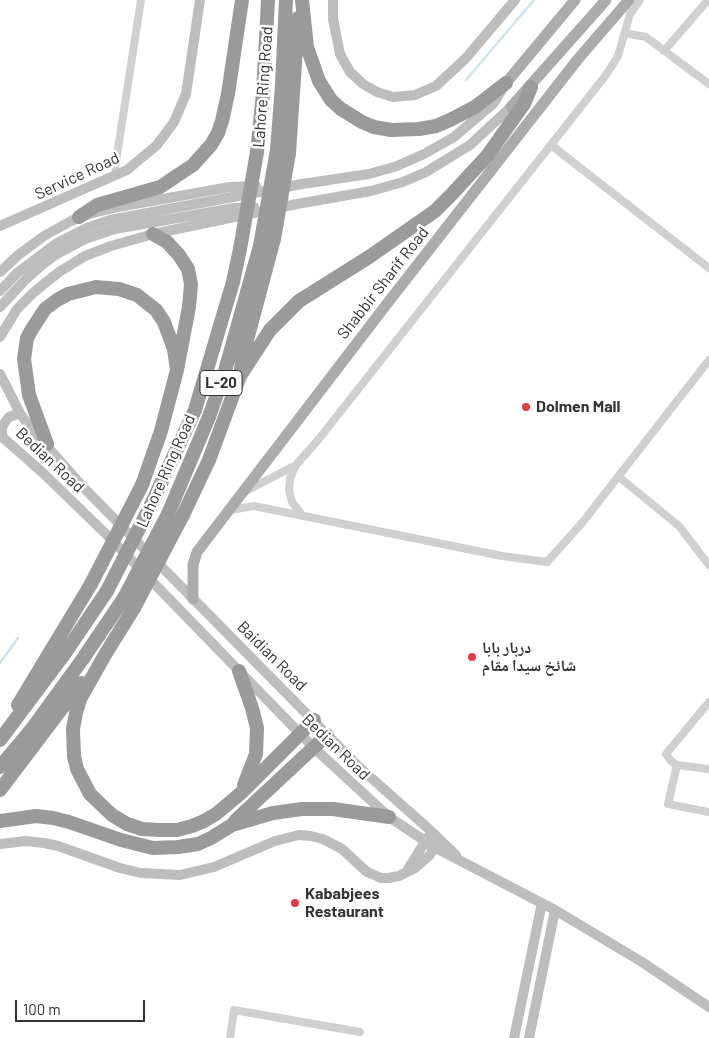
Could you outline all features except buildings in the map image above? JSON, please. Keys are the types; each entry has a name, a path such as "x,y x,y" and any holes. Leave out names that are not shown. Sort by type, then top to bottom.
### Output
{"highway":[{"path":"79,217 97,205 160,187 193,165 211,145 222,121 228,94 242,0"},
{"name":"Lahore Ring Road","path":"1,739 65,653 107,591 151,505 195,410 233,282 240,249 256,152 263,93 268,0"},
{"name":"Lahore Ring Road","path":"0,767 31,730 124,598 168,514 209,417 242,316 283,152 282,85 286,0"},
{"path":"301,0 274,239 243,355 240,376 209,460 184,515 134,608 80,699 73,729 74,756 77,769 90,794 112,815 127,824 142,829 177,830 204,821 216,814 241,793 314,720"},
{"path":"301,0 308,47 319,81 331,100 341,109 374,127 391,130 436,126 475,107 506,83"},
{"path":"240,376 270,330 299,301 369,257 440,205 487,156 524,104 531,87"},
{"path":"412,226 443,195 489,143 511,107"},
{"path":"1,739 25,692 91,584 142,485 160,430 177,370 189,307 191,277 185,263 174,249 153,234"},
{"path":"47,444 30,395 24,359 27,338 32,329 45,309 57,300 68,294 90,288 119,288 137,295 156,310 164,322 174,349 177,370"},
{"path":"0,790 79,685 106,653"},
{"path":"239,671 257,728 256,754 241,793"},
{"path":"232,825 327,734"},
{"path":"0,821 36,816 53,818 121,840 153,848 198,844 232,825 262,816 302,809 333,809 389,817"}],"main road":[{"name":"Service Road","path":"0,226 118,175 149,153 168,130 179,112 186,94 200,0"},
{"path":"334,0 333,19 340,54 350,72 363,84 377,92 393,97 415,95 436,86 466,58 514,0"},
{"path":"0,291 17,273 42,253 72,235 100,223 133,215 377,172 398,166 424,154 454,137 494,103 506,83 575,0"},
{"path":"0,337 17,309 59,272 85,256 111,246 153,234 297,204 371,191 403,182 432,168 470,145 511,107 531,87 606,0"},
{"name":"Shabbir Sharif Road","path":"193,599 193,565 197,552 578,59 629,0"},
{"path":"0,272 11,261 44,236 79,217 118,207 230,187 302,184"},
{"path":"0,307 25,280 49,260 71,246 102,233 115,229 234,208 297,204"},
{"path":"0,264 11,261"},
{"path":"0,326 26,294 32,289 38,289"},
{"path":"0,374 20,413 29,426 47,444"},
{"path":"1,438 5,422 20,413"},
{"name":"Bedian Road","path":"1,438 12,444 108,536 300,734 389,817 402,827 432,840 464,863 555,910 642,962 709,1007"},
{"name":"Bedian Road","path":"47,444 84,488 168,573"},
{"name":"Baidian Road","path":"168,573 432,840"},
{"path":"402,827 414,844 416,858"},
{"path":"0,844 26,841 44,843 141,873 180,874 214,867 275,841 299,836 312,836 323,839 342,849 367,872 382,878 392,878 421,864 432,840"},
{"path":"407,872 416,858 432,840"},
{"path":"514,1038 542,903"},
{"path":"529,1038 555,910"}],"street":[{"path":"118,175 115,168 141,0"},
{"path":"302,515 292,502 288,484 296,465 318,440 609,70 618,56 630,14 640,0"},
{"path":"664,51 708,0"},
{"path":"625,33 642,35 709,84"},
{"path":"551,145 709,268"},
{"path":"230,510 254,506 502,556 547,562 619,477 709,360"},
{"path":"244,492 296,465"},
{"path":"619,477 679,526 709,565"},
{"path":"709,702 666,754 677,765 709,769"},
{"path":"677,765 668,804 709,812"},
{"path":"230,1038 234,1010 360,1032"}],"waterway":[{"path":"466,80 534,0"},
{"path":"0,663 18,638"}],"place":[{"name":"Dolmen Mall","path":"526,407"},
{"name":"دربار بابا شائخ سیدا مقام","path":"472,657"},
{"name":"Kababjees Restaurant","path":"295,903"}]}
